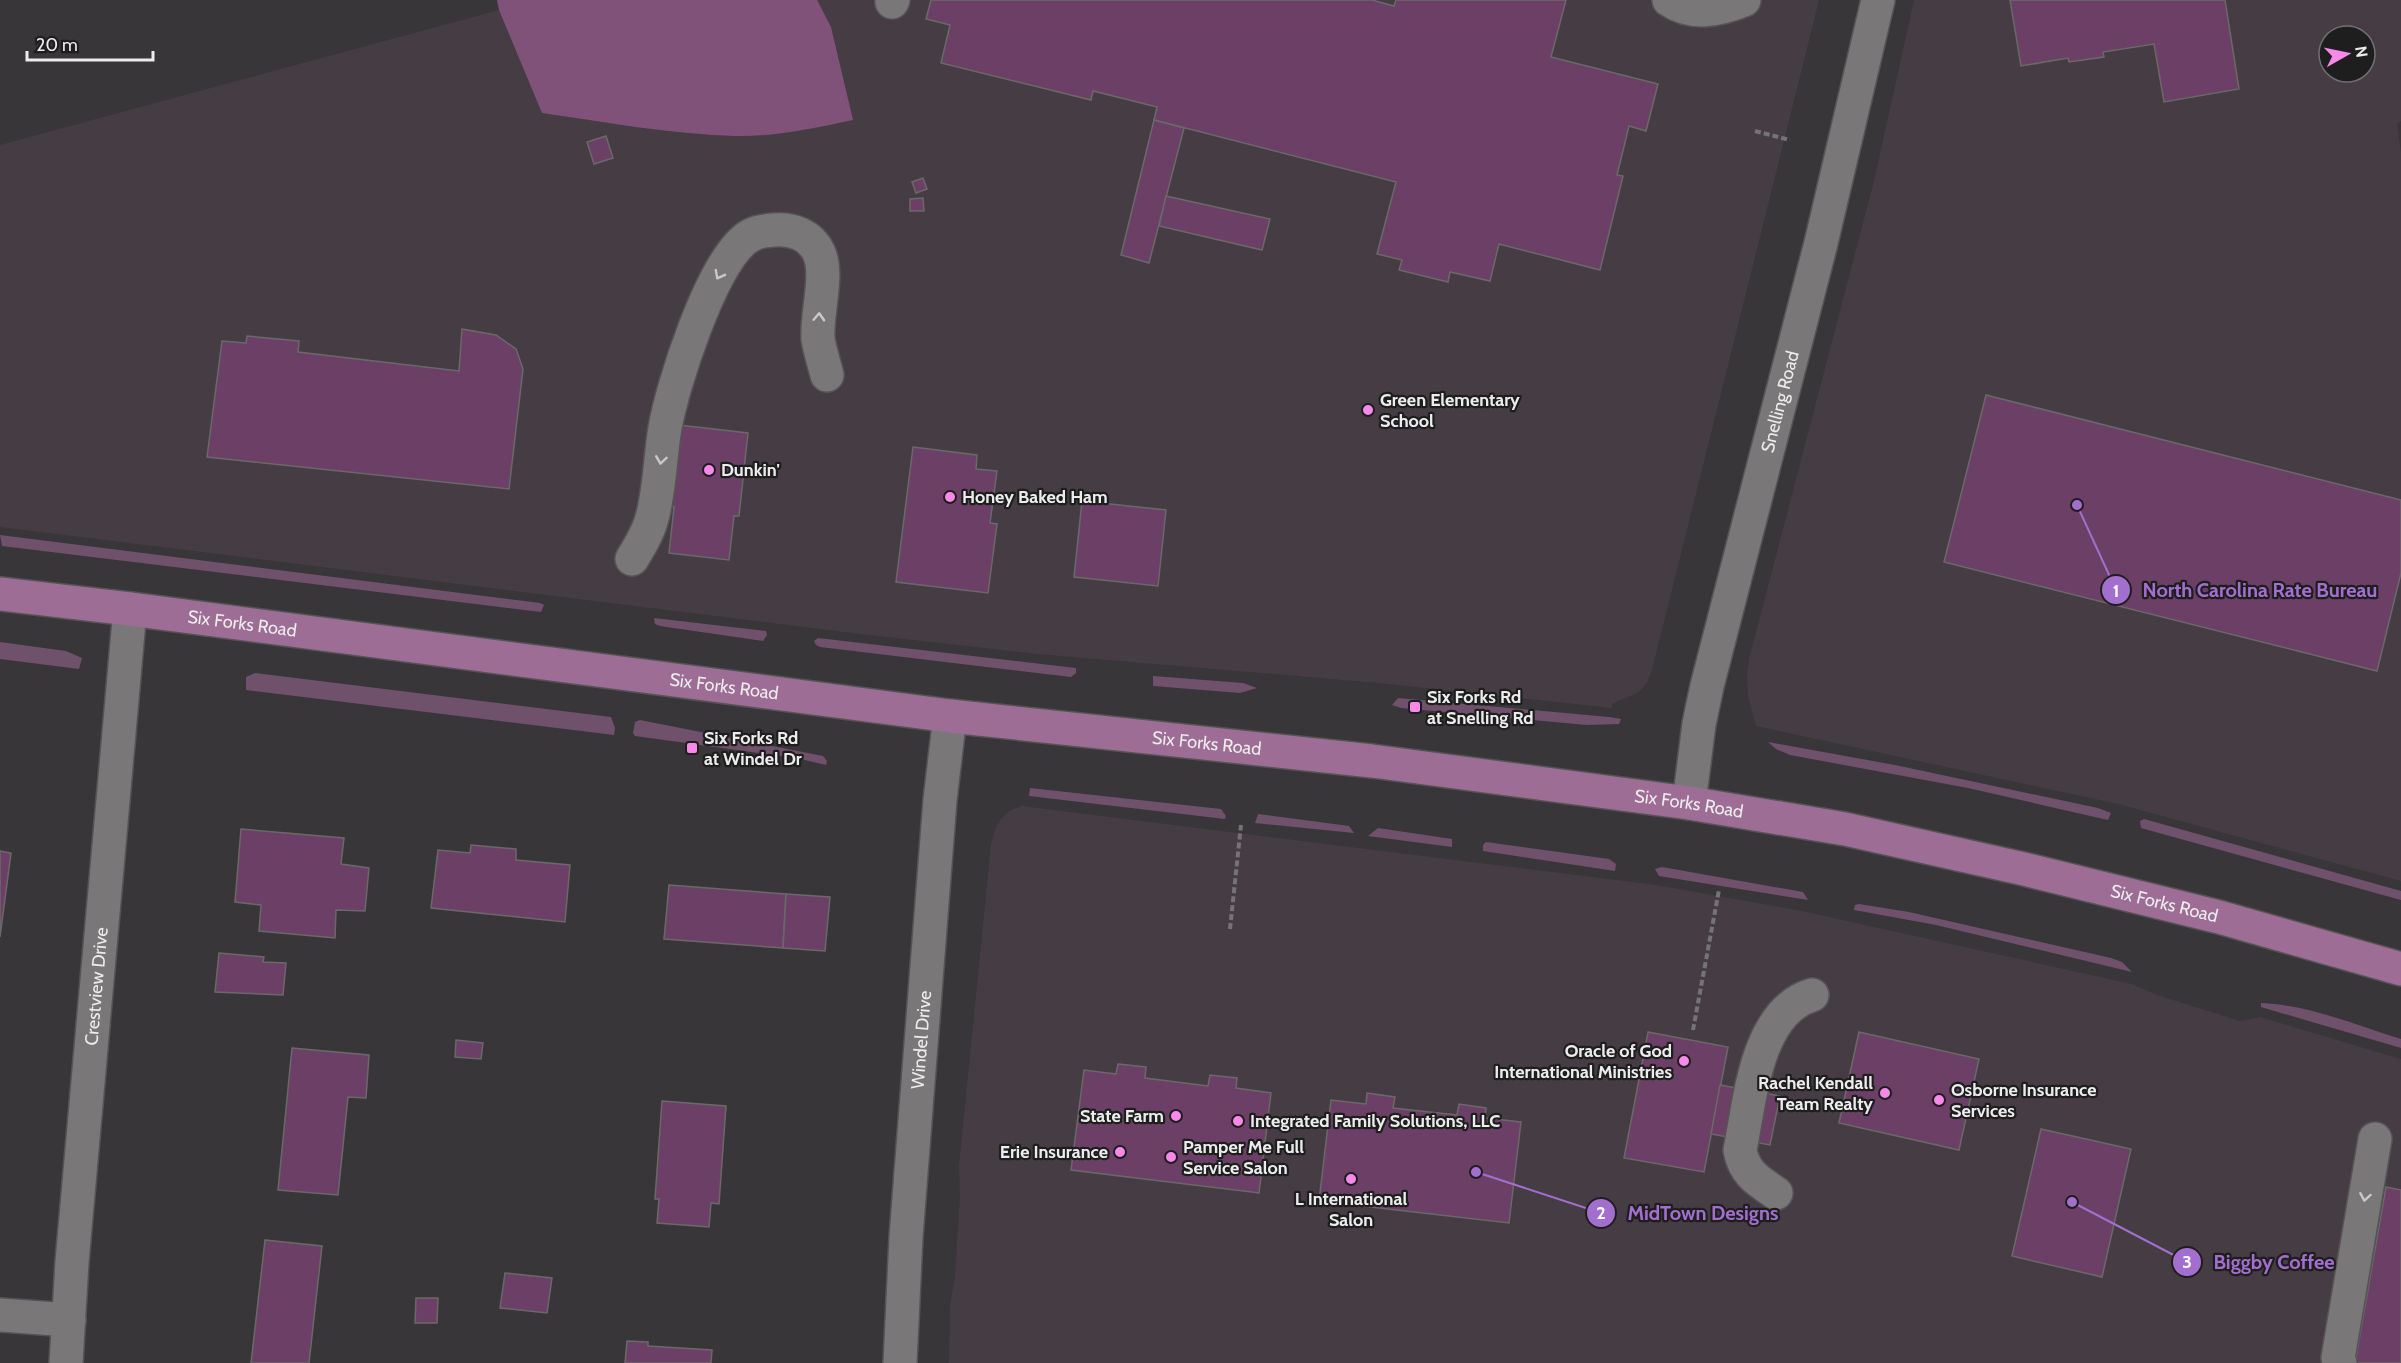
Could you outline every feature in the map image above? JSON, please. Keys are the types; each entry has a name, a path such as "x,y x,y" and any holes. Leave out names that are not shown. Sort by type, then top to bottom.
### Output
{"main road":[{"name":"Six Forks Road","path":"0,594 950,716 1372,761 1689,804 1845,829 2024,869 2219,917 2401,969"}],"street":[{"path":"1669,0 1676,5 1699,11 1723,9 1744,0"},
{"name":"Snelling Road","path":"1689,804 1707,686 1821,243 1878,0"},
{"path":"632,559 644,539 653,515 666,426 699,315 722,270 743,240 758,231 779,229 797,233 812,240 820,255 819,339 827,375"},
{"name":"Crestview Drive","path":"66,1363 72,1262 130,609"},
{"name":"Windel Drive","path":"900,1363 906,1237 940,800 950,716"},
{"path":"1776,1193 1753,1177 1742,1163 1740,1150 1756,1066 1775,1021 1790,1005 1800,998 1812,995"},
{"path":"2340,1363 2338,1358 2375,1139"},
{"path":"0,1315 69,1320"}],"path":[{"path":"1755,131 1790,140"},
{"path":"1230,929 1241,825"},
{"path":"1693,1030 1719,890"}],"shaded area":[{"path":"497,0 1819,0 1647,683 1639,692 1612,704 1612,708 1379,683 1038,654 0,527 0,145 499,10"},
{"path":"497,0 817,0 831,27 853,120 809,129 734,136 662,130 542,113 499,10"},
{"path":"1914,0 2401,0 2401,121 2397,123 2401,152 2401,881 2118,804 1756,726 1748,696 1749,659 1874,181"},
{"path":"0,535 544,605 541,612 2,546"},
{"path":"654,618 766,631 767,635 763,641 660,626 655,624"},
{"path":"818,638 1076,668 1076,673 1071,677 820,647 814,641"},
{"path":"0,642 66,651 82,658 79,669 0,659"},
{"path":"255,673 611,717 615,728 614,735 246,690 246,677"},
{"path":"1153,676 1243,683 1257,688 1240,693 1153,686"},
{"path":"1398,698 1621,719 1619,724 1587,725 1401,708 1392,705"},
{"path":"640,720 823,756 827,761 826,765 796,758 635,736 633,733 635,722"},
{"path":"1768,742 1895,765 2098,808 2111,813 2108,820 1968,788 1790,755 1776,749"},
{"path":"1030,788 1221,809 1226,816 1225,819 1029,796"},
{"path":"1022,806 1656,885 1802,911 2132,984 2157,995 2240,1021 2260,1017 2401,1059 2401,1363 949,1363 950,1305 955,1276 960,1196 959,1166 991,845 995,829 1001,819 1009,811"},
{"path":"1258,814 1349,826 1354,833 1255,823"},
{"path":"2144,819 2401,891 2401,900 2141,828 2140,821"},
{"path":"1378,828 1452,839 1452,847 1368,836"},
{"path":"1486,842 1609,859 1616,864 1615,871 1483,851 1483,845"},
{"path":"1662,867 1803,892 1808,900 1659,876 1655,869"},
{"path":"1855,905 1909,912 2111,958 2122,962 2132,972 1936,925 1854,910"},
{"path":"2261,1003 2297,1008 2350,1022 2401,1039 2401,1048 2261,1007"}],"building":[{"path":"931,0 1372,0 1394,6 1396,0 1566,0 1551,57 1658,84 1646,131 1629,126 1617,175 1623,176 1600,270 1499,244 1490,281 1450,272 1448,282 1399,270 1402,260 1377,254 1396,182 1154,120 1157,107 1093,91 1091,100 941,63 950,25 926,19"},
{"path":"2010,0 2225,0 2239,89 2164,102 2154,44 2103,52 2104,57 2069,62 2068,58 2021,66"},
{"path":"1154,120 1184,128 1149,263 1121,255"},
{"path":"606,136 613,158 594,164 587,142"},
{"path":"923,178 927,189 916,193 912,182"},
{"path":"1166,196 1270,219 1262,250 1159,226"},
{"path":"923,198 924,211 910,211 910,199"},
{"path":"462,329 496,335 516,349 523,369 509,489 207,457 222,341 246,343 247,336 299,341 298,352 459,371"},
{"path":"1986,395 2401,500 2401,573 2377,671 1944,562"},
{"name":"Dunkin'","path":"679,425 748,433 739,516 734,516 729,560 669,553 674,507 670,507"},
{"name":"Honey Baked Ham","path":"913,447 977,455 976,469 997,471 990,523 997,524 988,593 896,582"},
{"path":"1082,501 1166,510 1158,586 1074,577"},
{"path":"241,829 344,838 341,864 369,868 365,911 336,910 335,938 259,931 261,905 235,902"},
{"path":"471,845 516,849 516,860 570,865 565,922 431,908 438,850 470,853"},
{"path":"0,851 11,853 0,937"},
{"path":"669,885 786,894 783,948 664,939"},
{"path":"786,894 830,897 825,951 783,948"},
{"path":"219,953 264,957 263,962 286,963 283,995 215,992"},
{"path":"1648,1032 1728,1047 1704,1172 1624,1158"},
{"path":"1859,1032 1979,1059 1959,1150 1839,1123"},
{"path":"456,1040 483,1043 481,1059 455,1057"},
{"path":"292,1048 369,1055 366,1098 348,1097 338,1195 278,1190"},
{"path":"1118,1064 1146,1067 1145,1078 1208,1086 1210,1075 1237,1078 1236,1088 1271,1093 1259,1193 1071,1170 1084,1070 1116,1074"},
{"path":"1720,1085 1780,1096 1770,1145 1711,1134"},
{"path":"1367,1093 1395,1097 1393,1108 1457,1115 1459,1104 1486,1108 1485,1118 1521,1122 1509,1223 1319,1201 1331,1100 1366,1104"},
{"path":"662,1101 726,1106 719,1204 711,1203 709,1227 657,1223 659,1199 655,1199"},
{"path":"2041,1129 2131,1149 2102,1277 2012,1256"},
{"path":"2386,1187 2401,1190 2401,1363 2355,1363"},
{"path":"265,1240 322,1246 309,1363 251,1363"},
{"path":"505,1273 552,1278 547,1313 500,1308"},
{"path":"416,1298 438,1298 437,1323 415,1323"},
{"path":"627,1341 648,1342 648,1346 712,1350 711,1363 625,1363"}],"place":[{"name":"Green Elementary School","path":"1368,410"},
{"name":"Dunkin'","path":"709,470"},
{"name":"Honey Baked Ham","path":"950,497"},
{"name":"North Carolina Rate Bureau","path":"2077,505"},
{"name":"Six Forks Rd at Snelling Rd","path":"1415,707"},
{"name":"Six Forks Rd at Windel Dr","path":"692,748"},
{"name":"Oracle of God International Ministries","path":"1684,1061"},
{"name":"Rachel Kendall Team Realty","path":"1885,1093"},
{"name":"Osborne Insurance Services","path":"1939,1100"},
{"name":"State Farm","path":"1176,1116"},
{"name":"Integrated Family Solutions, LLC","path":"1238,1121"},
{"name":"Erie Insurance","path":"1120,1152"},
{"name":"Pamper Me Full Service Salon","path":"1171,1157"},
{"name":"MidTown Designs","path":"1476,1172"},
{"name":"L International Salon","path":"1351,1179"},
{"name":"Biggby Coffee","path":"2072,1202"}]}
